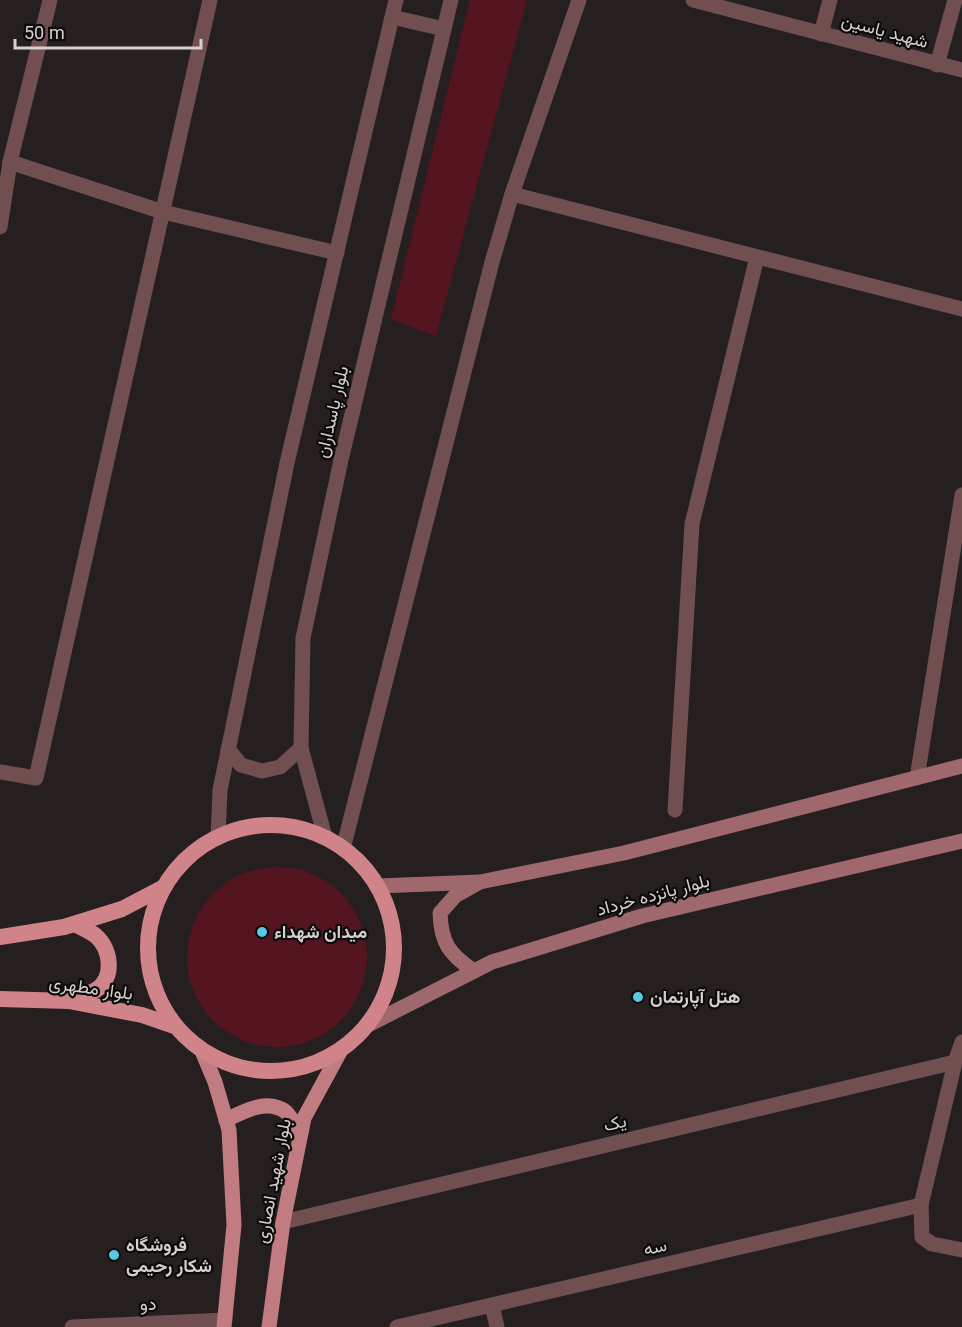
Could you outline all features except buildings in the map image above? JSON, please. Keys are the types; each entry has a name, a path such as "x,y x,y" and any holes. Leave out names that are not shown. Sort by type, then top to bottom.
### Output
{"highway":[{"path":"290,826 325,837 343,849 355,858 378,886 392,921 395,957 387,993 368,1025 341,1050 308,1066 271,1072 234,1066 202,1051 174,1026 156,994 148,958 151,922 164,887 187,858 218,838 253,827 290,826"},
{"path":"0,937 75,924 122,909 164,887"},
{"path":"69,1001 97,989 107,978 109,965 106,948 96,936 75,924"},
{"name":"بلوار مطهری","path":"0,999 69,1001 142,1015 174,1026"}],"main road":[{"path":"378,886 480,882 624,853 962,766"},
{"name":"بلوار پانزده خرداد","path":"368,1025 492,962 642,916 962,841"},
{"path":"474,971 456,959 441,933 440,912 455,896 480,882"},
{"name":"بلوار شهید انصاری","path":"269,1327 283,1222 304,1118 341,1050"},
{"name":"بلوار شهید انصاری","path":"202,1051 215,1082 229,1130 234,1225 225,1324"},
{"path":"226,1120 257,1107 271,1106 286,1113 301,1132"}],"street":[{"path":"0,227 10,162 50,0"},
{"path":"0,772 36,778 210,0"},
{"name":"بلوار پاسداران","path":"218,838 220,790 288,463 396,0"},
{"name":"بلوار پاسداران","path":"325,837 301,748 303,638 341,460 451,0"},
{"path":"343,849 489,274 512,194 579,0"},
{"name":"شهید یاسین","path":"693,0 962,70"},
{"path":"821,34 830,0"},
{"path":"937,65 956,0"},
{"path":"392,17 444,29"},
{"path":"10,162 163,212 337,253"},
{"path":"512,194 962,309"},
{"path":"675,810 692,524 757,256"},
{"path":"917,778 962,495"},
{"path":"228,749 241,765 262,771 280,767 301,748"},
{"path":"962,1042 955,1062 921,1205 922,1237 932,1244 962,1250"},
{"name":"یک","path":"283,1222 955,1062"},
{"name":"سه","path":"397,1327 921,1205"},
{"path":"492,1305 497,1327"},
{"name":"دو","path":"72,1327 225,1324"}],"shaded area":[{"path":"470,0 527,0 436,336 391,319"},
{"path":"277,867 311,874 327,882 341,893 352,907 360,923 367,957 360,991 352,1007 341,1021 327,1032 311,1040 277,1047 243,1040 227,1032 213,1021 202,1007 194,991 187,957 194,923 202,907 213,893 227,882 243,874"}],"place":[{"name":"میدان شهداء","path":"262,932"},
{"name":"هتل آپارتمان","path":"638,997"},
{"name":"فروشگاه شکار رحیمی","path":"114,1255"}]}
